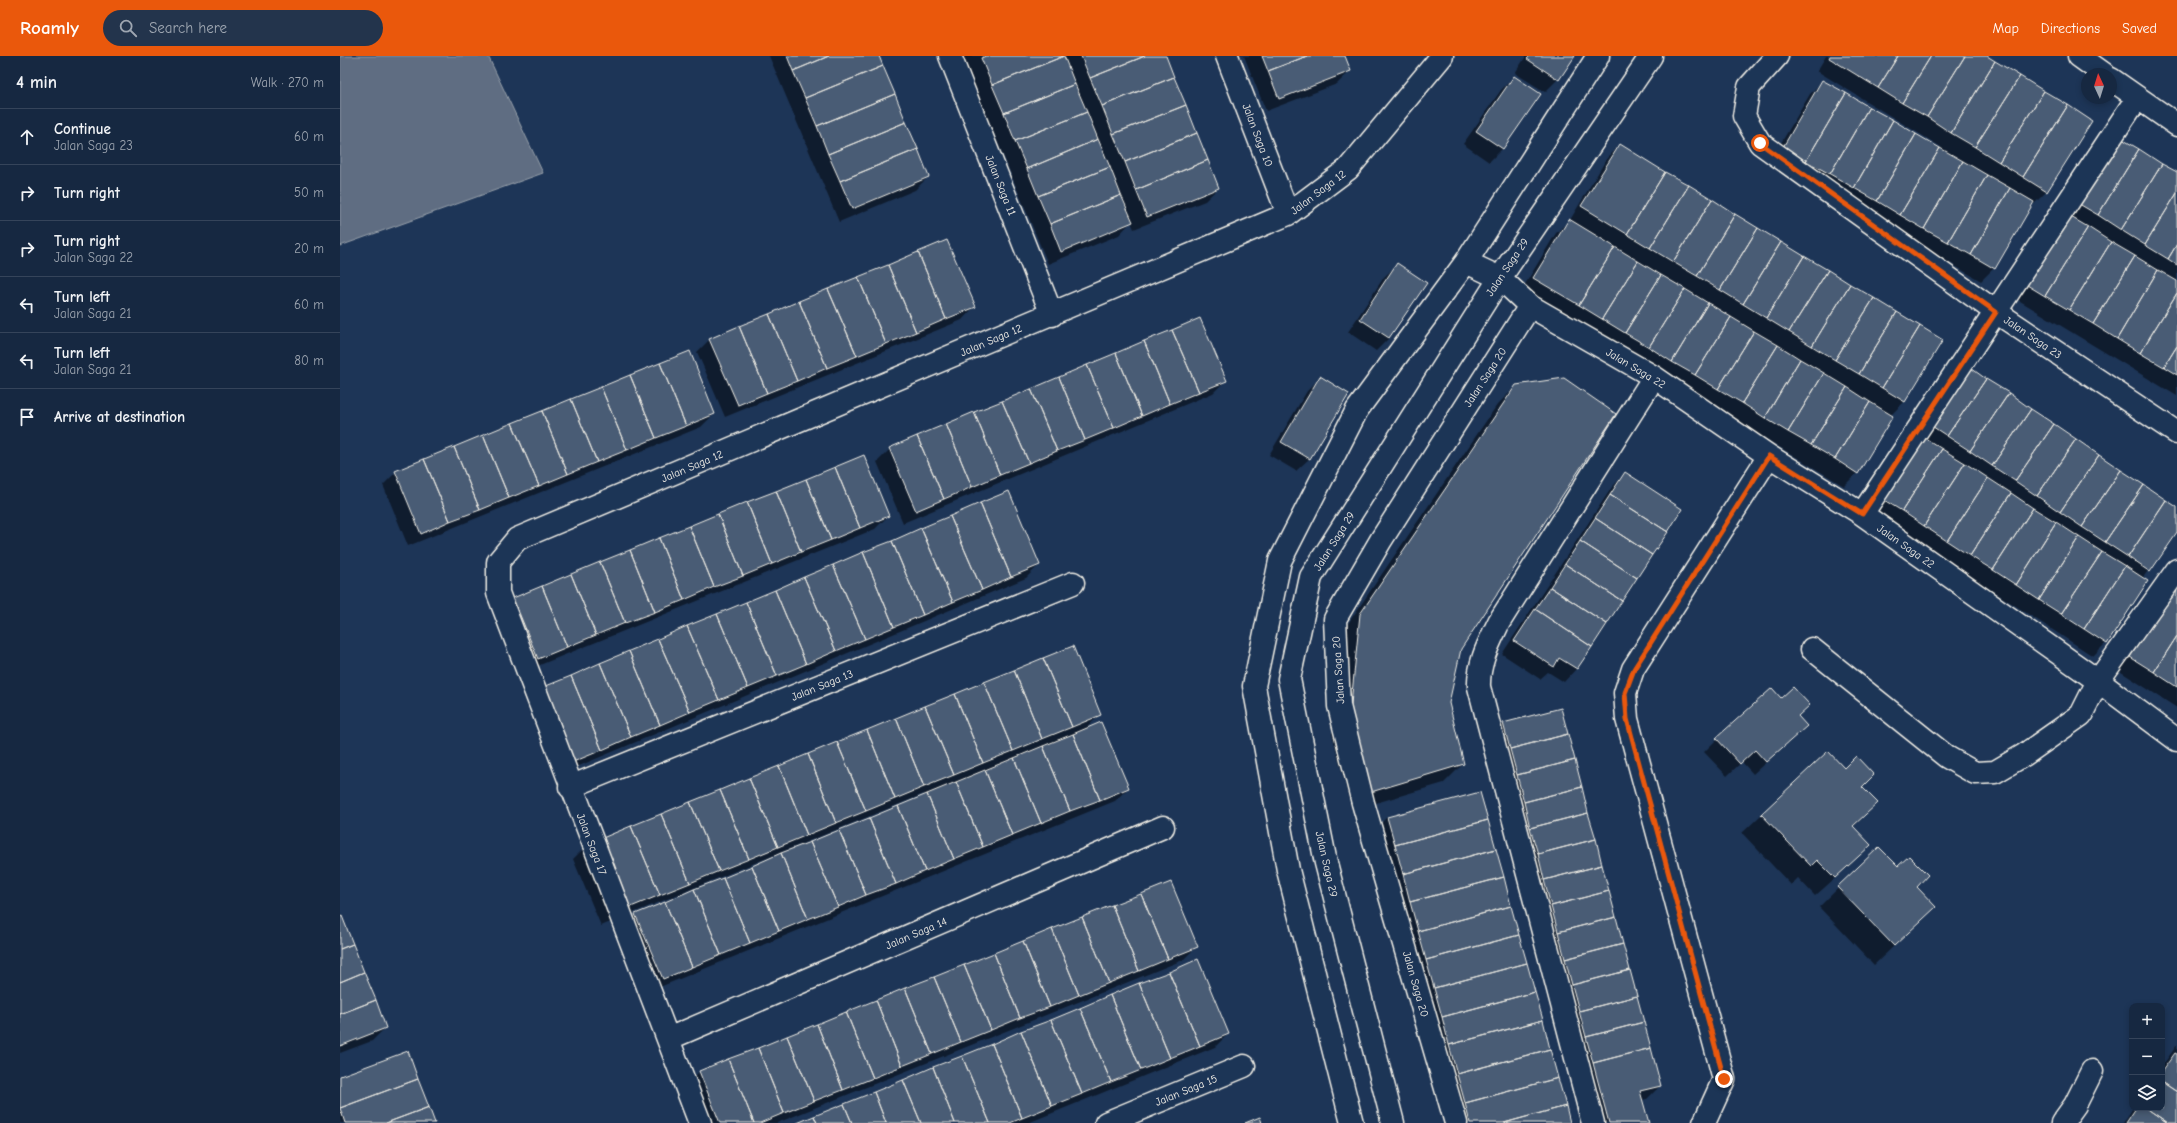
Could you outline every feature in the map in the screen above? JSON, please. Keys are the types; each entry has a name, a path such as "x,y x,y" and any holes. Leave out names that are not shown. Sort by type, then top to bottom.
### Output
{"street":[{"name":"Jalan Saga 11","path":"950,56 1052,315"},
{"name":"Jalan Saga 10","path":"1227,56 1288,214"},
{"name":"Jalan Saga 12","path":"498,562 517,539 1052,315 1288,214 1348,169 1442,56"},
{"path":"1352,1123 1288,870 1254,686 1280,561 1357,410 1466,262 1598,56"},
{"name":"Jalan Saga 29","path":"1393,1123 1326,863 1289,679 1311,577 1500,278 1651,56"},
{"name":"Jalan Saga 23","path":"1777,56 1749,87 1744,116 1760,143 1996,312 2177,433"},
{"path":"2079,56 2096,68"},
{"path":"2117,84 2177,125"},
{"path":"1862,514 2137,98"},
{"name":"Jalan Saga 22","path":"1466,262 1500,278 1530,306 1654,377 1769,456 1862,514 2098,681 2177,740"},
{"name":"Jalan Saga 20","path":"1456,1123 1363,803 1341,713 1335,619 1381,540 1530,306"},
{"path":"1593,1123 1479,687 1479,675 1482,662 1499,622 1654,377"},
{"path":"1704,1123 1724,1079 1627,719 1625,693 1634,669 1769,456"},
{"name":"Jalan Saga 17","path":"498,562 498,593 570,787 700,1123"},
{"path":"1812,649 1947,757 1975,773 1996,772 2024,755 2081,715 2098,681 2177,570"},
{"name":"Jalan Saga 13","path":"570,787 1073,583"},
{"name":"Jalan Saga 14","path":"668,1039 1163,827"},
{"name":"Jalan Saga 15","path":"1106,1123 1244,1066"},
{"path":"2062,1123 2074,1105 2092,1071"}],"water":[{"path":"340,56 488,56 543,173 340,246"}],"building":[{"path":"787,56 829,56 793,71"},
{"path":"829,56 879,56 883,66 805,98 793,71"},
{"path":"986,56 1064,56 992,85 981,58"},
{"path":"1064,56 1075,84 1004,113 992,85"},
{"path":"1081,56 1145,56 1090,78"},
{"path":"1145,56 1166,56 1174,77 1102,106 1090,78"},
{"path":"1262,56 1307,56 1268,71"},
{"path":"1307,56 1345,56 1351,71 1279,99 1268,71"},
{"path":"1530,56 1575,56 1559,80 1527,59"},
{"path":"1830,56 1898,56 1878,88 1829,58"},
{"path":"1898,56 1931,56 1902,103 1878,88"},
{"path":"1931,56 1965,56 1927,117 1902,103"},
{"path":"1965,56 1987,56 1995,61 1951,133 1927,117"},
{"path":"1995,61 2020,76 1975,147 1951,133"},
{"path":"883,66 895,94 817,126 805,98"},
{"path":"1514,76 1541,94 1503,149 1476,131"},
{"path":"2020,76 2044,91 1999,162 1975,147"},
{"path":"1174,77 1186,105 1113,134 1102,106"},
{"path":"1822,80 1846,93 1806,161 1783,147"},
{"path":"1075,84 1087,112 1015,141 1004,113"},
{"path":"2044,91 2068,105 2023,177 1999,162"},
{"path":"1846,93 1869,107 1830,174 1806,161"},
{"path":"895,94 906,122 828,154 817,126"},
{"path":"1186,105 1197,133 1125,162 1113,134"},
{"path":"2068,105 2092,121 2047,192 2023,177"},
{"path":"1869,107 1893,120 1854,188 1830,174"},
{"path":"1087,112 1098,139 1027,169 1015,141"},
{"path":"1893,120 1916,134 1877,201 1854,188"},
{"path":"906,122 918,149 840,181 828,154"},
{"path":"1197,133 1208,160 1136,190 1125,162"},
{"path":"1916,134 1940,148 1900,215 1877,201"},
{"path":"2115,135 2139,149 2098,215 2074,201"},
{"path":"1098,139 1110,167 1038,196 1027,169"},
{"path":"1620,144 1665,172 1627,234 1581,206"},
{"path":"1940,148 1963,161 1924,229 1900,215"},
{"path":"918,149 929,177 852,209 840,181"},
{"path":"2139,149 2162,164 2121,230 2098,215"},
{"path":"1208,160 1219,188 1147,217 1136,190"},
{"path":"1963,161 1987,175 1948,242 1924,229"},
{"path":"2162,164 2177,172 2177,193 2145,245 2121,230"},
{"path":"1110,167 1121,195 1050,224 1038,196"},
{"path":"1665,172 1689,185 1650,248 1627,234"},
{"path":"1987,175 2010,188 1971,255 1948,242"},
{"path":"1689,185 1712,199 1673,262 1650,248"},
{"path":"2010,188 2034,202 1995,269 1971,255"},
{"path":"2177,193 2177,244 2168,259 2145,245"},
{"path":"1121,195 1133,222 1061,252 1050,224"},
{"path":"1712,199 1735,214 1697,276 1673,262"},
{"path":"2064,213 2088,227 2045,296 2022,282"},
{"path":"1735,214 1758,228 1720,290 1697,276"},
{"path":"1569,219 1615,247 1579,305 1533,278"},
{"path":"2088,227 2111,242 2069,310 2045,296"},
{"path":"1758,228 1781,242 1743,304 1720,290"},
{"path":"947,240 976,307 946,319 918,252"},
{"path":"1781,242 1804,256 1766,318 1743,304"},
{"path":"2111,242 2135,256 2093,324 2069,310"},
{"path":"2177,244 2177,265 2168,259"},
{"path":"1615,247 1638,261 1602,319 1579,305"},
{"path":"918,252 946,319 916,332 888,265"},
{"path":"1804,256 1828,270 1789,332 1766,318"},
{"path":"2135,256 2158,270 2117,339 2093,324"},
{"path":"1638,261 1661,275 1625,333 1602,319"},
{"path":"1397,263 1427,283 1389,338 1360,319"},
{"path":"888,265 916,332 886,344 858,277"},
{"path":"1828,270 1850,284 1812,346 1789,332"},
{"path":"2158,270 2177,281 2177,293 2140,353 2117,339"},
{"path":"1661,275 1685,289 1649,347 1625,333"},
{"path":"858,277 886,344 857,356 828,289"},
{"path":"1850,284 1874,298 1835,360 1812,346"},
{"path":"828,289 857,356 827,368 799,301"},
{"path":"1685,289 1708,303 1672,362 1649,347"},
{"path":"2177,293 2177,346 2164,367 2140,353"},
{"path":"1874,298 1897,312 1859,374 1835,360"},
{"path":"799,301 827,368 797,381 769,314"},
{"path":"1708,303 1731,317 1695,375 1672,362"},
{"path":"1897,312 1920,326 1882,388 1859,374"},
{"path":"769,314 797,381 767,393 739,326"},
{"path":"1731,317 1754,331 1718,389 1695,375"},
{"path":"1200,318 1227,381 1199,392 1172,330"},
{"path":"739,326 767,393 738,405 709,339"},
{"path":"1920,326 1943,340 1905,402 1882,388"},
{"path":"1172,330 1199,392 1170,404 1144,341"},
{"path":"1754,331 1778,345 1742,403 1718,389"},
{"path":"1144,341 1170,404 1142,416 1116,353"},
{"path":"1778,345 1800,359 1765,418 1742,403"},
{"path":"2177,346 2177,375 2164,367"},
{"path":"690,351 715,414 686,426 660,363"},
{"path":"1116,353 1142,416 1114,428 1087,365"},
{"path":"1800,359 1824,373 1788,432 1765,418"},
{"path":"660,363 686,426 656,438 630,375"},
{"path":"1964,363 1986,379 1947,436 1924,421"},
{"path":"1087,365 1114,428 1085,440 1059,377"},
{"path":"1824,373 1847,387 1811,445 1788,432"},
{"path":"630,375 656,438 627,450 601,387"},
{"path":"1320,376 1349,394 1310,459 1281,442"},
{"path":"1059,377 1085,440 1057,451 1031,389"},
{"path":"1564,378 1616,414 1461,649 1449,703 1464,764 1371,792 1350,714 1360,614 1516,385"},
{"path":"1986,379 2009,393 1970,451 1947,436"},
{"path":"601,387 627,450 597,462 571,399"},
{"path":"1847,387 1870,402 1835,459 1811,445"},
{"path":"1031,389 1057,451 1029,463 1002,401"},
{"path":"2009,393 2031,409 1992,466 1970,451"},
{"path":"571,399 597,462 568,474 542,411"},
{"path":"1002,401 1029,463 1000,475 974,412"},
{"path":"1870,402 1893,416 1858,474 1835,459"},
{"path":"2031,409 2054,424 2015,481 1992,466"},
{"path":"542,411 568,474 539,486 512,423"},
{"path":"974,412 1000,475 972,487 946,424"},
{"path":"512,423 539,486 509,498 483,435"},
{"path":"946,424 972,487 944,499 917,436"},
{"path":"2054,424 2076,439 2037,496 2015,481"},
{"path":"1919,434 1942,449 1902,511 1879,497"},
{"path":"483,435 509,498 480,510 454,447"},
{"path":"917,436 944,499 916,511 889,448"},
{"path":"2076,439 2099,455 2060,512 2037,496"},
{"path":"454,447 480,510 450,521 424,459"},
{"path":"1942,449 1965,463 1924,526 1902,511"},
{"path":"864,455 889,516 860,528 835,467"},
{"path":"2099,455 2121,470 2082,527 2060,512"},
{"path":"424,459 450,521 421,534 395,471"},
{"path":"1965,463 1988,478 1947,541 1924,526"},
{"path":"835,467 860,528 831,540 806,479"},
{"path":"2121,470 2144,485 2105,542 2082,527"},
{"path":"1625,472 1682,509 1668,532 1610,495"},
{"path":"1988,478 2011,493 1970,556 1947,541"},
{"path":"806,479 831,540 801,552 776,491"},
{"path":"2144,485 2166,500 2128,557 2105,542"},
{"path":"776,491 801,552 772,564 747,502"},
{"path":"1009,491 1040,565 1011,577 980,503"},
{"path":"2011,493 2033,508 1993,570 1970,556"},
{"path":"1610,495 1668,532 1652,555 1595,518"},
{"path":"2166,500 2177,507 2177,533 2150,572 2128,557"},
{"path":"747,502 772,564 743,576 718,514"},
{"path":"980,503 1011,577 982,590 950,516"},
{"path":"2033,508 2056,522 2016,585 1993,570"},
{"path":"718,514 743,576 714,587 689,526"},
{"path":"950,516 982,590 953,602 921,528"},
{"path":"1595,518 1652,555 1637,578 1580,541"},
{"path":"2056,522 2079,537 2039,600 2016,585"},
{"path":"689,526 714,587 684,600 659,538"},
{"path":"921,528 953,602 923,615 892,541"},
{"path":"2079,537 2102,552 2061,614 2039,600"},
{"path":"659,538 684,600 655,612 630,550"},
{"path":"892,541 923,615 894,627 863,552"},
{"path":"1580,541 1637,578 1622,601 1565,564"},
{"path":"630,550 655,612 625,623 600,562"},
{"path":"863,552 894,627 865,639 833,565"},
{"path":"2102,552 2125,566 2084,629 2061,614"},
{"path":"600,562 625,623 596,635 571,574"},
{"path":"1565,564 1622,601 1607,624 1550,587"},
{"path":"833,565 865,639 836,651 804,577"},
{"path":"2125,566 2148,581 2107,644 2084,629"},
{"path":"571,574 596,635 567,647 542,586"},
{"path":"804,577 836,651 806,664 775,590"},
{"path":"542,586 567,647 538,659 513,598"},
{"path":"1550,587 1607,624 1592,647 1535,609"},
{"path":"775,590 806,664 777,676 746,602"},
{"path":"2174,590 2177,591 2177,636 2154,672 2130,657"},
{"path":"746,602 777,676 748,688 717,614"},
{"path":"1535,609 1592,647 1577,669 1559,658 1554,667 1514,641"},
{"path":"717,614 748,688 719,700 687,626"},
{"path":"687,626 719,700 690,712 658,639"},
{"path":"2177,636 2177,687 2154,672"},
{"path":"658,639 690,712 660,725 629,651"},
{"path":"1073,646 1101,715 1072,727 1043,658"},
{"path":"629,651 660,725 631,737 600,663"},
{"path":"1043,658 1072,727 1042,739 1014,670"},
{"path":"600,663 631,737 602,750 571,676"},
{"path":"1014,670 1042,739 1013,751 984,682"},
{"path":"571,676 602,750 573,762 541,688"},
{"path":"984,682 1013,751 983,763 955,694"},
{"path":"1793,687 1810,705 1798,716 1807,726 1766,762 1755,750 1740,764 1716,738 1772,688 1781,698"},
{"path":"955,694 983,763 954,775 925,706"},
{"path":"925,706 954,775 924,787 896,718"},
{"path":"1561,708 1568,734 1510,749 1503,723"},
{"path":"896,718 924,787 895,799 867,730"},
{"path":"1101,722 1129,788 1100,800 1073,734"},
{"path":"867,730 895,799 866,811 837,742"},
{"path":"1073,734 1100,800 1070,811 1043,746"},
{"path":"1568,734 1575,760 1517,775 1510,749"},
{"path":"837,742 866,811 836,823 808,754"},
{"path":"1043,746 1070,811 1041,823 1014,758"},
{"path":"1828,751 1844,768 1856,756 1874,775 1862,787 1878,803 1853,826 1871,845 1835,878 1817,860 1811,866 1761,814"},
{"path":"808,754 836,823 807,835 779,766"},
{"path":"1014,758 1041,823 1012,835 985,770"},
{"path":"1575,760 1582,787 1524,802 1517,775"},
{"path":"779,766 807,835 778,847 749,778"},
{"path":"985,770 1012,835 983,847 956,782"},
{"path":"749,778 778,847 749,859 720,790"},
{"path":"956,782 983,847 954,859 927,794"},
{"path":"1582,787 1588,813 1530,828 1524,802"},
{"path":"720,790 749,859 719,871 690,802"},
{"path":"1480,792 1488,820 1395,845 1387,817"},
{"path":"927,794 954,859 925,871 898,806"},
{"path":"690,802 719,871 690,883 661,814"},
{"path":"898,806 925,871 896,884 869,818"},
{"path":"1588,813 1596,839 1538,854 1530,828"},
{"path":"661,814 690,883 660,895 631,826"},
{"path":"869,818 896,884 866,895 839,830"},
{"path":"1488,820 1496,849 1403,874 1395,845"},
{"path":"631,826 660,895 614,914 586,845"},
{"path":"839,830 866,895 838,907 810,842"},
{"path":"1596,839 1602,865 1544,880 1538,854"},
{"path":"810,842 838,907 808,919 781,853"},
{"path":"1879,847 1898,866 1909,856 1928,875 1917,887 1936,907 1894,946 1837,887"},
{"path":"1496,849 1504,877 1410,902 1403,874"},
{"path":"781,853 808,919 779,931 752,866"},
{"path":"1602,865 1609,891 1551,906 1544,880"},
{"path":"752,866 779,931 750,943 723,878"},
{"path":"1504,877 1511,906 1418,931 1410,902"},
{"path":"723,878 750,943 721,955 694,889"},
{"path":"1171,882 1198,947 1168,959 1141,894"},
{"path":"694,889 721,955 692,967 665,902"},
{"path":"1609,891 1616,917 1558,932 1551,906"},
{"path":"1141,894 1168,959 1139,971 1112,905"},
{"path":"665,902 692,967 663,979 635,914"},
{"path":"1112,905 1139,971 1109,983 1082,917"},
{"path":"1511,906 1519,935 1426,960 1418,931"},
{"path":"342,916 353,944 340,949 340,917"},
{"path":"1082,917 1109,983 1079,995 1052,929"},
{"path":"1616,917 1623,944 1565,959 1558,932"},
{"path":"1052,929 1079,995 1050,1007 1023,941"},
{"path":"1519,935 1527,963 1434,988 1426,960"},
{"path":"1023,941 1050,1007 1020,1018 994,953"},
{"path":"353,944 364,972 340,982 340,949"},
{"path":"1623,944 1630,970 1572,985 1565,959"},
{"path":"994,953 1020,1018 991,1030 964,965"},
{"path":"1198,959 1229,1034 1200,1046 1169,972"},
{"path":"1527,963 1535,992 1442,1017 1434,988"},
{"path":"964,965 991,1030 961,1042 934,977"},
{"path":"1630,970 1637,996 1579,1011 1572,985"},
{"path":"364,972 376,1000 340,1014 340,982"},
{"path":"1169,972 1200,1046 1170,1058 1139,983"},
{"path":"934,977 961,1042 932,1054 905,988"},
{"path":"1139,983 1170,1058 1141,1070 1110,995"},
{"path":"905,988 932,1054 902,1066 876,1000"},
{"path":"1535,992 1543,1020 1449,1045 1442,1017"},
{"path":"1110,995 1141,1070 1111,1082 1080,1008"},
{"path":"1637,996 1644,1022 1586,1037 1579,1011"},
{"path":"376,1000 386,1028 340,1046 340,1014"},
{"path":"876,1000 902,1066 873,1078 846,1012"},
{"path":"1080,1008 1111,1082 1082,1094 1051,1020"},
{"path":"846,1012 873,1078 843,1090 817,1024"},
{"path":"1051,1020 1082,1094 1052,1106 1021,1031"},
{"path":"1543,1020 1550,1049 1457,1074 1449,1045"},
{"path":"1644,1022 1651,1048 1593,1063 1586,1037"},
{"path":"817,1024 843,1090 814,1101 787,1036"},
{"path":"1021,1031 1052,1106 1022,1118 992,1044"},
{"path":"787,1036 814,1101 784,1113 758,1048"},
{"path":"992,1044 1022,1118 1010,1123 990,1123 962,1056"},
{"path":"758,1048 784,1113 760,1123 754,1123 728,1059"},
{"path":"1651,1048 1661,1086 1640,1091 1649,1123 1609,1123 1593,1063"},
{"path":"1550,1049 1558,1078 1465,1103 1457,1074"},
{"path":"408,1051 418,1079 340,1108 340,1076"},
{"path":"2175,1053 2177,1054 2177,1092 2165,1084 2165,1067"},
{"path":"962,1056 990,1123 955,1123 933,1067"},
{"path":"728,1059 754,1123 720,1123 699,1071"},
{"path":"933,1067 955,1123 921,1123 903,1080"},
{"path":"1558,1078 1566,1106 1504,1123 1470,1123 1465,1103"},
{"path":"418,1079 429,1107 386,1123 345,1123 340,1108"},
{"path":"903,1080 921,1123 886,1123 874,1092"},
{"path":"2165,1084 2177,1092 2177,1123 2168,1123 2150,1111 2165,1111"},
{"path":"874,1092 886,1123 852,1123 844,1104"},
{"path":"844,1104 852,1123 817,1123 814,1116"},
{"path":"1566,1106 1570,1123 1504,1123"},
{"path":"429,1107 435,1123 386,1123"},
{"path":"2134,1111 2150,1111 2168,1123 2126,1123"},
{"path":"814,1116 817,1123 797,1123"},
{"path":"1260,1117 1262,1123 1245,1123"}],"route":[{"path":"1724,1079 1627,719 1625,693 1634,669 1769,456 1862,514 1996,312 1760,143"}]}
